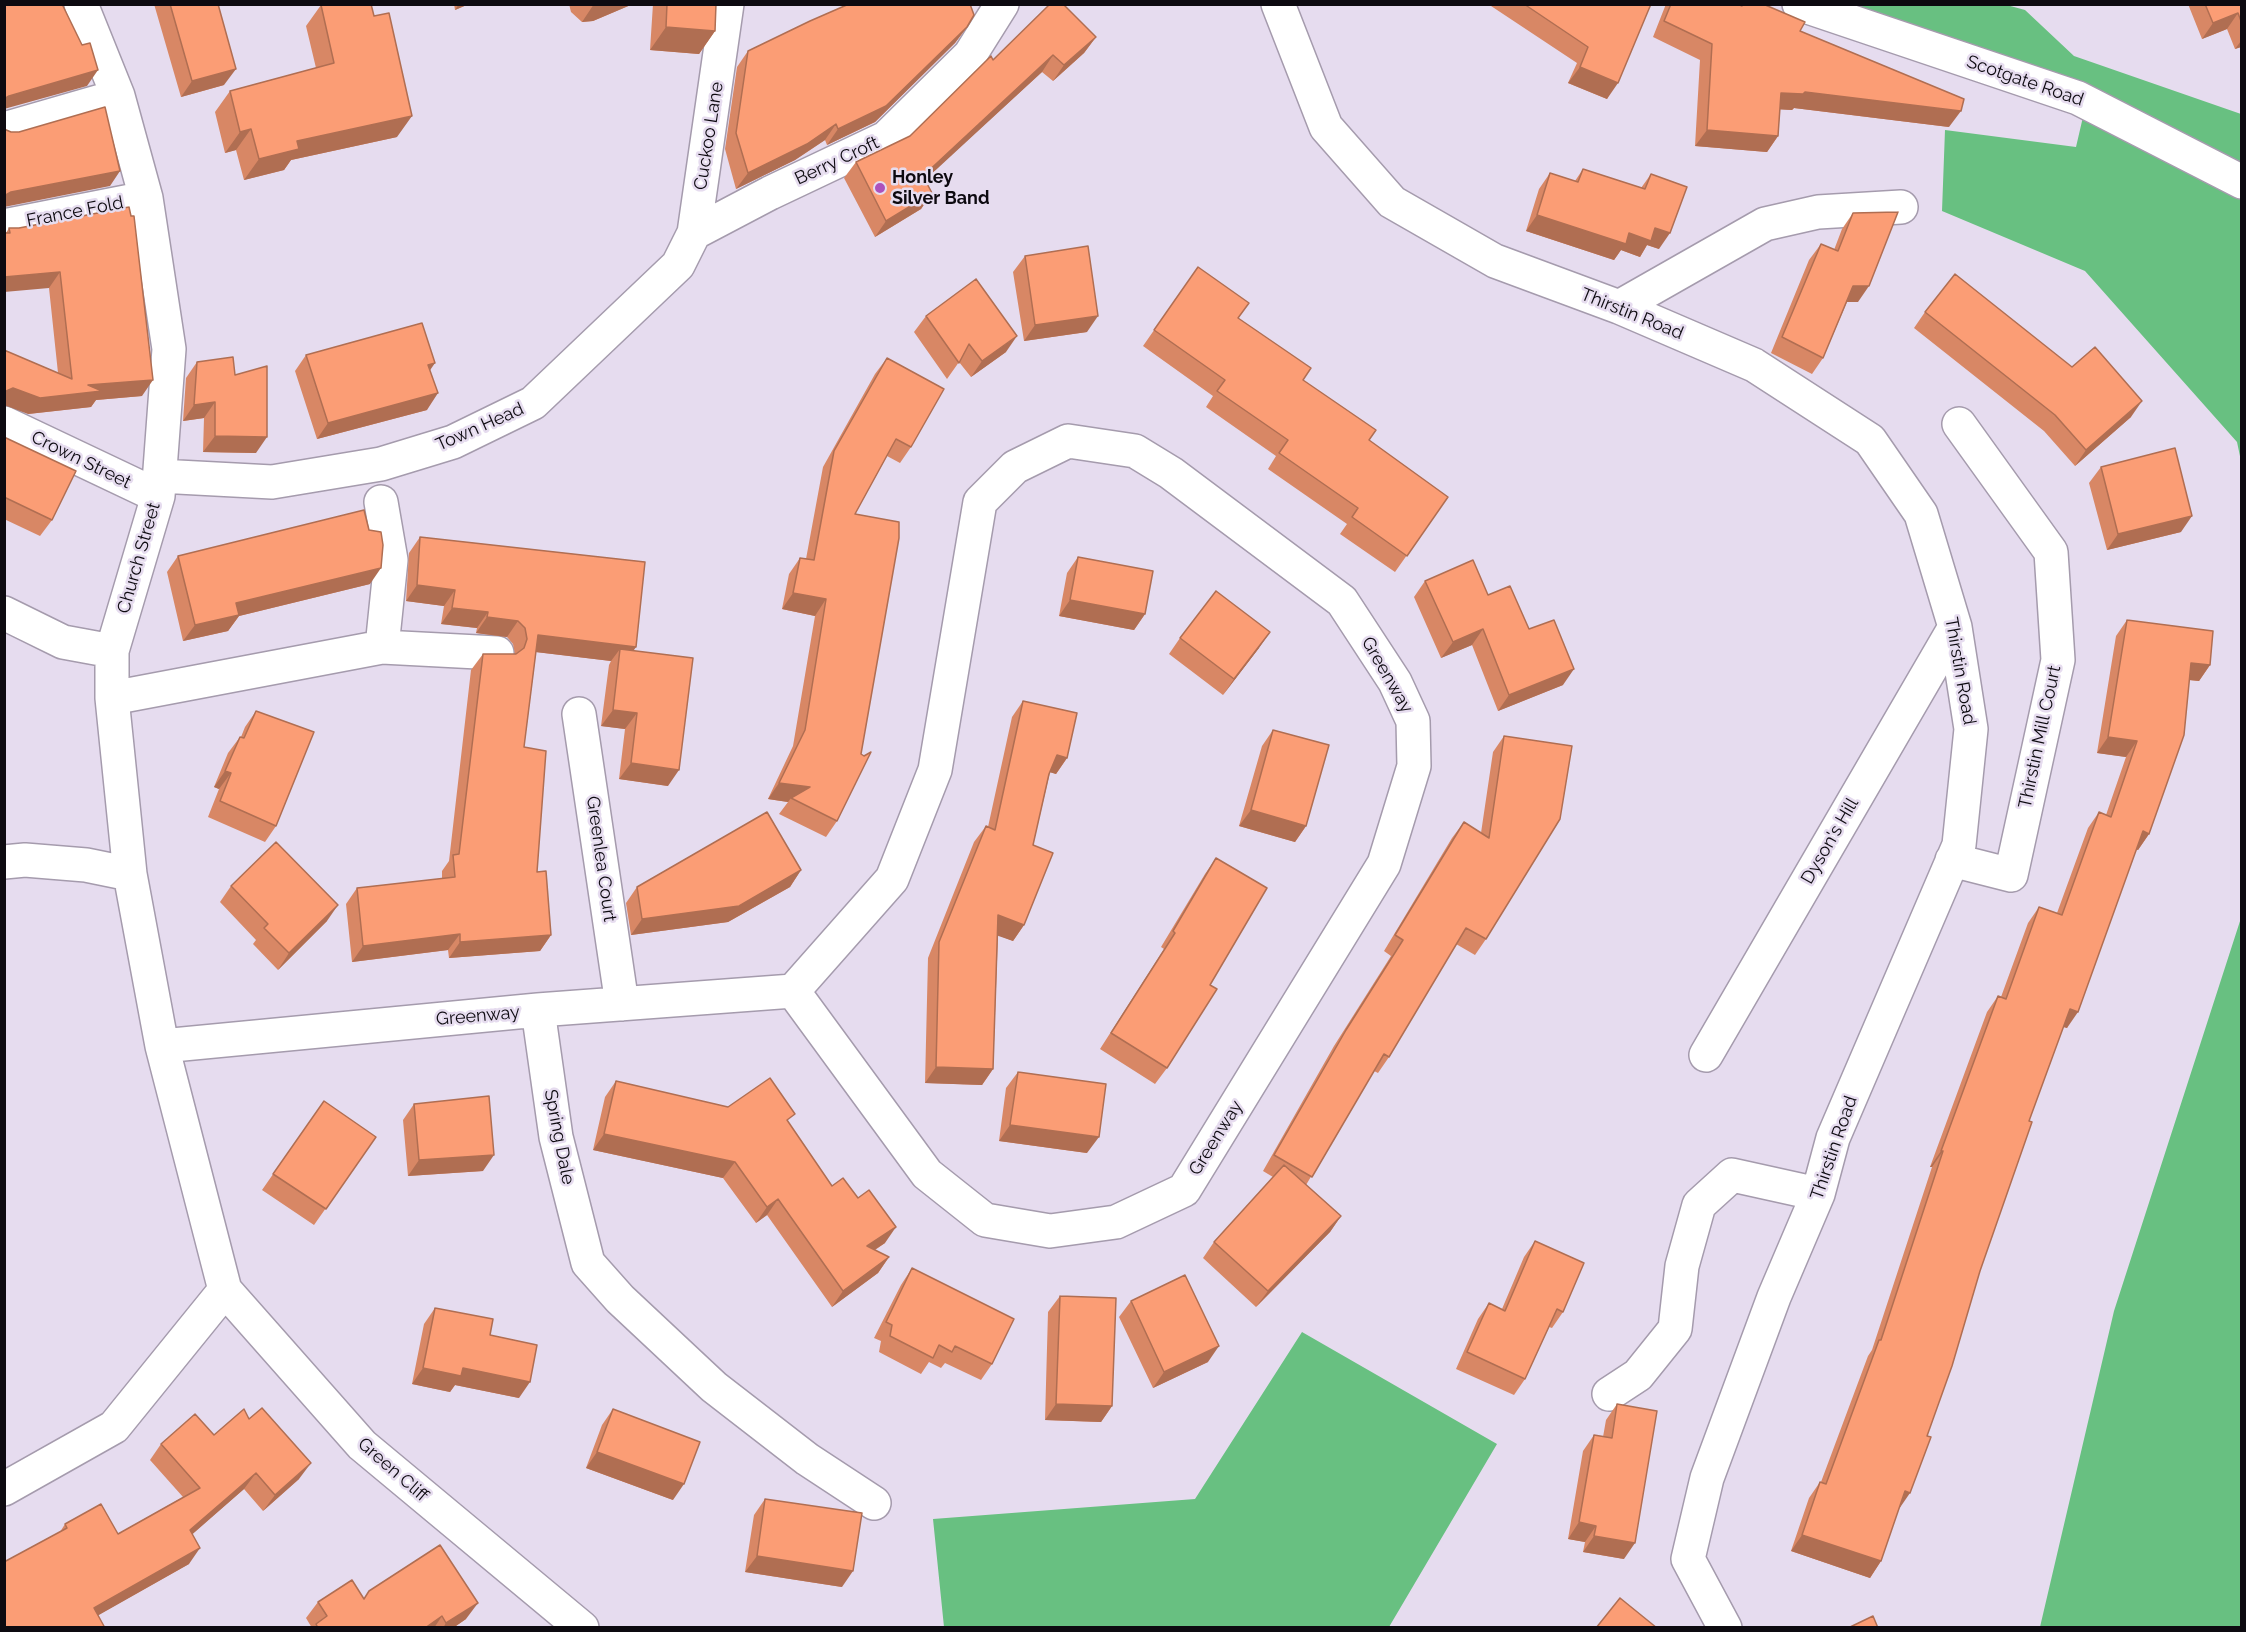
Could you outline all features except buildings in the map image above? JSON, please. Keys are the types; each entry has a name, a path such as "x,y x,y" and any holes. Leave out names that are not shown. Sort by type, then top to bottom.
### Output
{"street":[{"name":"Church Street","path":"81,4 118,96 146,198 169,349 158,486 112,651 112,698 130,874 162,1046"},
{"name":"Cuckoo Lane","path":"678,265 694,233 727,4"},
{"name":"Berry Croft","path":"694,233 770,193 885,138 970,55 1002,4"},
{"name":"Thirstin Road","path":"1278,4 1326,127 1392,202 1494,261 1619,307 1754,365 1870,441 1921,514 1955,627 1971,729 1959,845 1833,1138 1818,1194 1774,1297 1707,1478 1688,1559 1725,1628"},
{"name":"Scotgate Road","path":"1798,4 2078,98 2241,182"},
{"path":"4,129 118,96"},
{"name":"France Fold","path":"4,226 146,198"},
{"path":"1619,307 1765,224 1818,212 1900,207"},
{"name":"Town Head","path":"158,486 272,482 381,464 453,442 533,403 678,265"},
{"name":"Crown Street","path":"4,423 158,486"},
{"name":"Thirstin Mill Court","path":"1952,860 2011,875 2058,660 2051,552 1959,424"},
{"name":"Greenway","path":"162,1046 793,990 892,879 935,770 980,502 1015,467 1068,441 1135,451 1171,473 1342,601 1395,682 1413,721 1414,766 1384,864 1184,1190 1116,1222 1050,1232 985,1220 927,1174 793,990"},
{"path":"381,502 392,560 382,646"},
{"path":"4,613 63,642 112,651"},
{"name":"Dyson's Hill","path":"1706,1055 1955,627"},
{"path":"112,698 382,646 497,653"},
{"name":"Greenlea Court","path":"579,714 622,1004"},
{"path":"4,862 25,860 86,865 130,874"},
{"name":"Spring Dale","path":"538,1011 556,1137 588,1263 620,1299 714,1387 807,1459 874,1503"},
{"name":"Green Cliff","path":"162,1046 225,1290 362,1445 570,1624"},
{"path":"1610,1394 1638,1375 1675,1329 1682,1266 1699,1204 1732,1175 1818,1194"},
{"path":"4,1489 114,1427 225,1290"}],"green space":[{"path":"2003,4 2025,10 2074,56 2241,114 2241,461 2237,442 2085,271 1942,211 1945,130 2076,147 2089,91 1839,5"},
{"path":"2241,918 2241,1627 2040,1627 2114,1311"},
{"path":"1302,1332 1497,1444 1389,1627 944,1627 933,1519 1195,1499"}],"place":[{"name":"Honley Silver Band","path":"880,188"}]}
